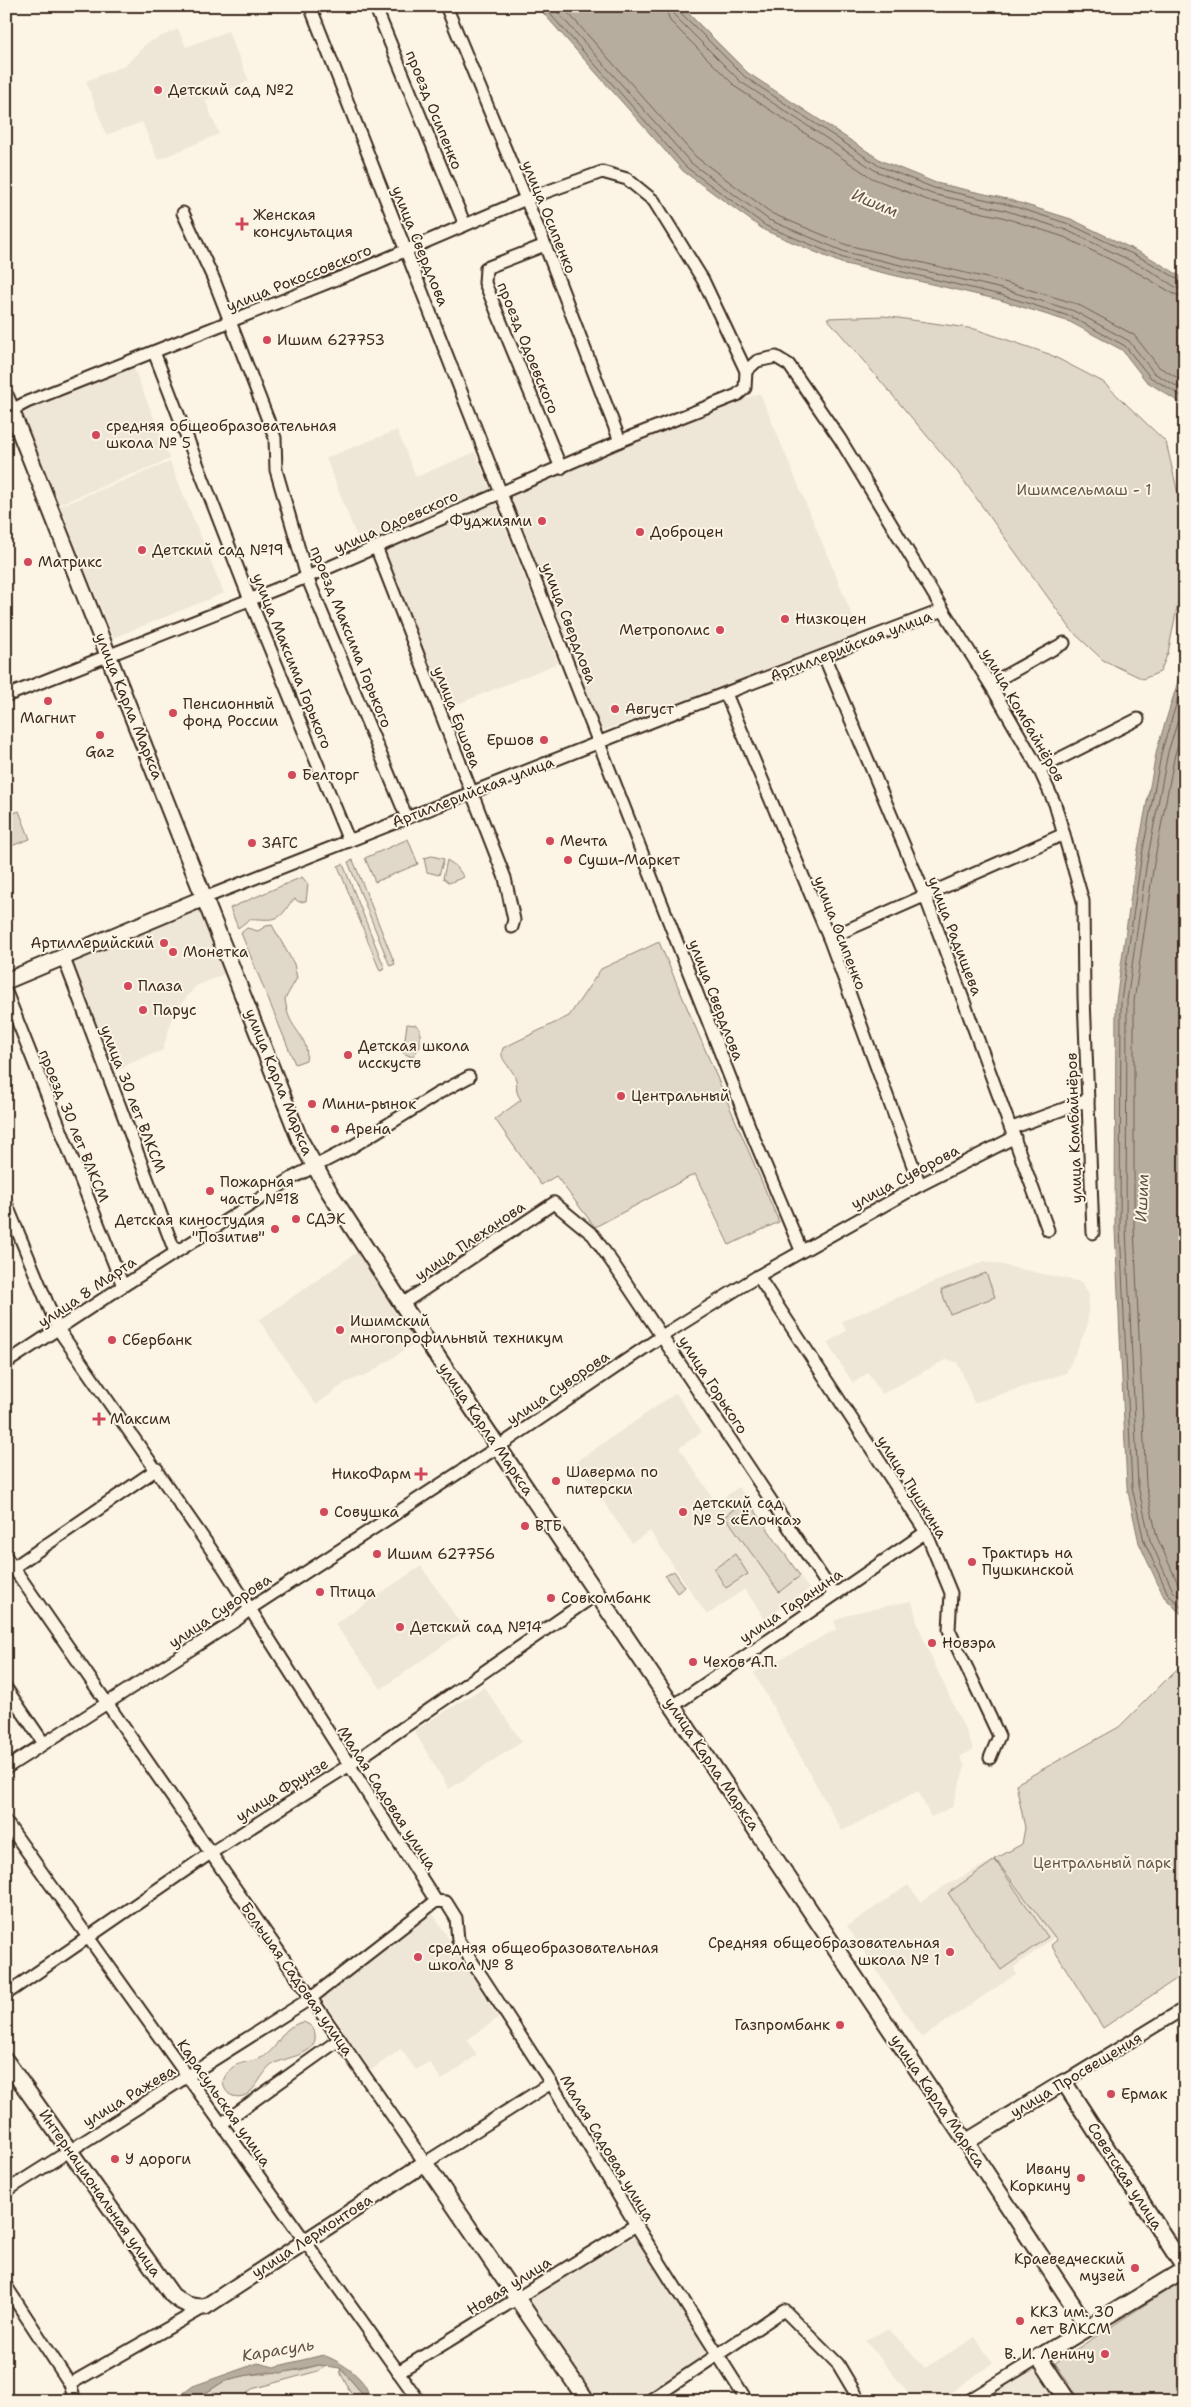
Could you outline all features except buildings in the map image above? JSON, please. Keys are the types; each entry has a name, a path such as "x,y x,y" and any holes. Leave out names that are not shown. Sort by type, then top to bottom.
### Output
{"main road":[{"name":"улица Карла Маркса","path":"8,407 300,1140 314,1166 402,1304 966,2142 1088,2328"},
{"name":"Артиллерийская улица","path":"6,981 204,898"},
{"name":"Интернациональная улица","path":"6,2061 172,2294 179,2302 192,2307 204,2307"},
{"name":"улица Просвещения","path":"966,2142 1064,2082"},
{"name":"Советская улица","path":"1064,2082 1185,2269"},
{"name":"улица Лермонтова","path":"204,2307 425,2163"},
{"name":"Большая Садовая улица","path":"425,2163 587,2401"},
{"path":"1068,2401 1039,2357 1185,2269"}],"street":[{"name":"улица Свердлова","path":"310,6 753,1136 801,1250"},
{"name":"проезд Осипенко","path":"375,6 464,225"},
{"name":"улица Осипенко","path":"446,6 545,245 620,442"},
{"name":"улица Рокоссовского","path":"8,407 230,322 405,251 526,199 602,172 627,179 654,201 703,280 746,371"},
{"name":"проезд Максима Горького","path":"183,213 230,322 275,438 276,470 307,577 407,818"},
{"name":"проезд Одоевского","path":"545,245 486,268 485,283 561,468"},
{"name":"улица Максима Горького","path":"154,352 250,600 349,841"},
{"name":"улица Комбайнёров","path":"746,371 757,361 776,357 789,365 840,439 990,684 1039,769 1055,804 1083,901 1093,1233"},
{"name":"улица Одоевского","path":"6,696 307,577 502,492 742,392 745,388 746,371"},
{"name":"улица Ершова","path":"376,547 470,793 505,878 514,920 512,927"},
{"name":"Артиллерийская улица","path":"204,898 599,742 943,610"},
{"path":"990,684 1064,644"},
{"name":"улица Радищева","path":"824,656 924,895 1048,1230"},
{"name":"улица Осипенко","path":"726,694 829,938 847,993 920,1185"},
{"path":"1039,769 1138,719"},
{"path":"829,938 1064,834"},
{"name":"улица 30 лет ВЛКСМ","path":"63,956 175,1252"},
{"name":"проезд 30 лет ВЛКСМ","path":"6,992 123,1286"},
{"name":"улица 8 Марта","path":"6,1363 175,1252 314,1166 350,1148 439,1092 469,1077"},
{"name":"улица Суворова","path":"6,1768 43,1742 238,1619 250,1608 498,1447 662,1336 758,1276 801,1250 1013,1133 1088,1100"},
{"name":"улица Плеханова","path":"402,1304 554,1202"},
{"name":"улица Горького","path":"554,1202 590,1232 662,1336 834,1595"},
{"name":"Малая Садовая улица","path":"6,1204 58,1329 157,1469 250,1608 348,1766 436,1901 446,1902 456,1918 458,1940 551,2083 636,2225 747,2401"},
{"name":"улица Пушкина","path":"758,1276 926,1532 951,1593 949,1630 999,1736 990,1758"},
{"path":"9,1561 157,1469"},
{"name":"улица Гаранина","path":"673,1706 926,1532"},
{"name":"Большая Садовая улица","path":"9,1561 209,1854 425,2163"},
{"name":"улица Фрунзе","path":"6,1994 209,1854 348,1766 598,1593"},
{"path":"6,1688 43,1742"},
{"name":"Карасульская улица","path":"6,1822 303,2241 419,2401"},
{"name":"улица Ражева","path":"6,2191 188,2078 311,1998 436,1901"},
{"name":"улица Просвещения","path":"1064,2082 1185,2008"},
{"path":"221,2124 340,2039"},
{"name":"улица Лермонтова","path":"425,2163 551,2083"},
{"name":"Новая улица","path":"398,2372 636,2225"},
{"path":"6,2286 70,2384 76,2401"},
{"name":"улица Лермонтова","path":"70,2384 204,2307"},
{"path":"649,2401 784,2310 838,2364 860,2401"},
{"path":"968,2401 1039,2357"}],"shaded area":[{"name":"Детский сад №2","path":"178,29 186,47 228,31 249,81 205,100 219,134 158,160 142,122 106,135 86,81 126,65 147,43"},
{"name":"средняя общеобразовательная школа № 5","path":"133,366 170,459 59,504 21,411"},
{"path":"760,393 860,634 602,731 509,490"},
{"path":"397,430 416,477 475,452 491,491 361,548 326,458"},
{"name":"Детский сад №19","path":"170,462 224,593 113,638 60,506"},
{"path":"494,499 558,663 443,710 377,549"},
{"path":"201,903 227,973 196,986 173,1014 163,1050 133,1062 111,1074 69,960"},
{"name":"Ишимский многопрофильный техникум","path":"362,1249 421,1339 370,1373 345,1383 316,1405 259,1320"},
{"path":"984,1261 1081,1282 1089,1295 1087,1327 1066,1373 974,1403 958,1363 947,1359 882,1394 868,1373 853,1383 827,1343 846,1331 842,1321"},
{"name":"детский сад № 5 «Ёлочка»","path":"676,1393 702,1432 679,1448 715,1501 717,1502 739,1487 809,1589 765,1619 745,1589 707,1615 650,1531 632,1543 576,1462"},
{"name":"Детский сад №14","path":"421,1566 465,1630 381,1689 335,1624"},
{"path":"912,1601 917,1622 928,1650 974,1749 960,1757 965,1767 952,1807 931,1817 918,1791 842,1831 754,1673 837,1629 834,1621 853,1613"},
{"path":"484,1687 522,1742 449,1789 414,1731"},
{"name":"Средняя общеобразовательная школа № 1","path":"995,1859 1055,1937 1014,1967 1016,1974 922,2038 847,1926 908,1885 921,1902 943,1887"},
{"name":"средняя общеобразовательная школа № 8","path":"433,1914 498,2018 467,2040 477,2055 442,2080 429,2062 416,2070 401,2049 371,2070 322,1999"},
{"path":"635,2236 710,2352 639,2401 592,2401 526,2302"},
{"path":"889,2329 925,2368 975,2337 993,2363 938,2401 915,2401 865,2340"},
{"path":"1041,2364 1064,2401 980,2401"}],"green space":[{"name":"Ишимсельмаш - 1","path":"884,316 975,329 1049,354 1103,382 1166,442 1180,502 1180,593 1168,653 1160,672 1143,679 1103,660 1073,632 956,470 827,318"},
{"path":"19,811 30,839 6,848 6,816"},
{"path":"408,839 418,864 375,882 365,858"},
{"path":"432,856 444,859 439,875 427,872 424,858"},
{"path":"353,860 395,964 390,966 348,862"},
{"path":"447,860 456,866 464,877 449,883 443,878"},
{"path":"343,864 385,969 380,971 338,866"},
{"path":"302,877 308,884 306,901 299,902 295,899 277,918 250,919 238,928 230,908"},
{"path":"272,925 294,964 297,978 285,999 289,1017 305,1043 307,1054 306,1060 295,1064 241,933 247,928 258,931"},
{"name":"Центральный","path":"659,942 779,1222 729,1245 695,1174 595,1227 556,1176 541,1185 495,1119 521,1100 517,1093 515,1077 502,1056 503,1048 569,1016 601,969"},
{"path":"407,1024 416,1025 420,1029 420,1047 412,1057 403,1053"},
{"path":"986,1273 995,1297 950,1314 941,1290"},
{"path":"747,1499 800,1576 779,1592 725,1516"},
{"path":"735,1554 748,1574 726,1588 714,1569"},
{"path":"674,1571 685,1587 677,1593 665,1576"},
{"name":"Центральный парк","path":"1181,1665 1185,1668 1185,1973 1103,2028 1051,1945 1057,1940 995,1859 1022,1844 1025,1828 1016,1784 1119,1727"},
{"path":"995,1860 1048,1937 1001,1970 948,1893"},
{"path":"303,2022 314,2029 315,2041 312,2047 272,2065 256,2086 246,2095 240,2097 233,2096 227,2092 223,2081 232,2068 266,2055 289,2028"},
{"path":"1183,2280 1185,2401 1080,2401 1055,2363"},
{"path":"319,2365 328,2365 318,2371 252,2389 238,2401 193,2401 226,2380 248,2375 300,2370"},
{"path":"340,2368 361,2392 363,2401 355,2401 341,2374"}],"water":[{"name":"Ишим","path":"537,6 681,6 748,73 882,161 936,183 1007,199 1071,219 1149,257 1185,279 1185,406 1146,381 1122,350 1070,322 1000,300 841,263 764,230 683,171"},
{"name":"Ишим","path":"1185,659 1185,1618 1164,1597 1139,1543 1127,1487 1115,1228 1116,1001 1136,860 1157,749"},
{"path":"323,2355 346,2367 360,2379 368,2393 369,2401 363,2401 361,2392 340,2368 319,2365 281,2373 267,2372 226,2380 193,2401 173,2401 193,2386 258,2363 274,2367"}],"place":[{"name":"Детский сад №2","path":"158,90"},
{"name":"Женская консультация","path":"242,224"},
{"name":"Ишим 627753","path":"267,340"},
{"name":"средняя общеобразовательная школа № 5","path":"96,435"},
{"name":"Фуджиями","path":"542,521"},
{"name":"Доброцен","path":"640,532"},
{"name":"Детский сад №19","path":"142,550"},
{"name":"Матрикс","path":"28,562"},
{"name":"Низкоцен","path":"785,619"},
{"name":"Метрополис","path":"720,630"},
{"name":"Магнит","path":"48,701"},
{"name":"Август","path":"615,709"},
{"name":"Пенсионный фонд России","path":"173,713"},
{"name":"Gaz","path":"100,735"},
{"name":"Ершов","path":"544,740"},
{"name":"Белторг","path":"292,775"},
{"name":"Мечта","path":"550,841"},
{"name":"ЗАГС","path":"252,843"},
{"name":"Суши-Маркет","path":"568,860"},
{"name":"Артиллерийский","path":"164,943"},
{"name":"Монетка","path":"173,952"},
{"name":"Плаза","path":"128,986"},
{"name":"Парус","path":"143,1010"},
{"name":"Детская школа исскуств","path":"348,1055"},
{"name":"Центральный","path":"621,1096"},
{"name":"Мини-рынок","path":"312,1104"},
{"name":"Арена","path":"335,1129"},
{"name":"Пожарная часть №18","path":"210,1191"},
{"name":"СДЭК","path":"296,1219"},
{"name":"Детская киностудия \"Позитив\"","path":"275,1229"},
{"name":"Ишимский многопрофильный техникум","path":"340,1330"},
{"name":"Сбербанк","path":"112,1340"},
{"name":"Максим","path":"99,1419"},
{"name":"НикоФарм","path":"421,1474"},
{"name":"Шаверма по питерски","path":"556,1481"},
{"name":"Совушка","path":"324,1512"},
{"name":"детский сад № 5 «Ёлочка»","path":"683,1512"},
{"name":"ВТБ","path":"525,1526"},
{"name":"Ишим 627756","path":"377,1554"},
{"name":"Трактиръ на Пушкинской","path":"972,1562"},
{"name":"Птица","path":"320,1592"},
{"name":"Совкомбанк","path":"551,1598"},
{"name":"Детский сад №14","path":"400,1627"},
{"name":"Новэра","path":"932,1643"},
{"name":"Чехов А.П.","path":"693,1662"},
{"name":"Средняя общеобразовательная школа № 1","path":"950,1952"},
{"name":"средняя общеобразовательная школа № 8","path":"418,1957"},
{"name":"Газпромбанк","path":"840,2025"},
{"name":"Ермак","path":"1111,2094"},
{"name":"У дороги","path":"115,2159"},
{"name":"Ивану Коркину","path":"1081,2178"},
{"name":"Краеведческий музей","path":"1135,2268"},
{"name":"ККЗ им. 30 лет ВЛКСМ","path":"1020,2321"},
{"name":"В. И. Ленину","path":"1105,2354"}],"water label":[{"name":"Карасуль","path":"278,2350"}]}
